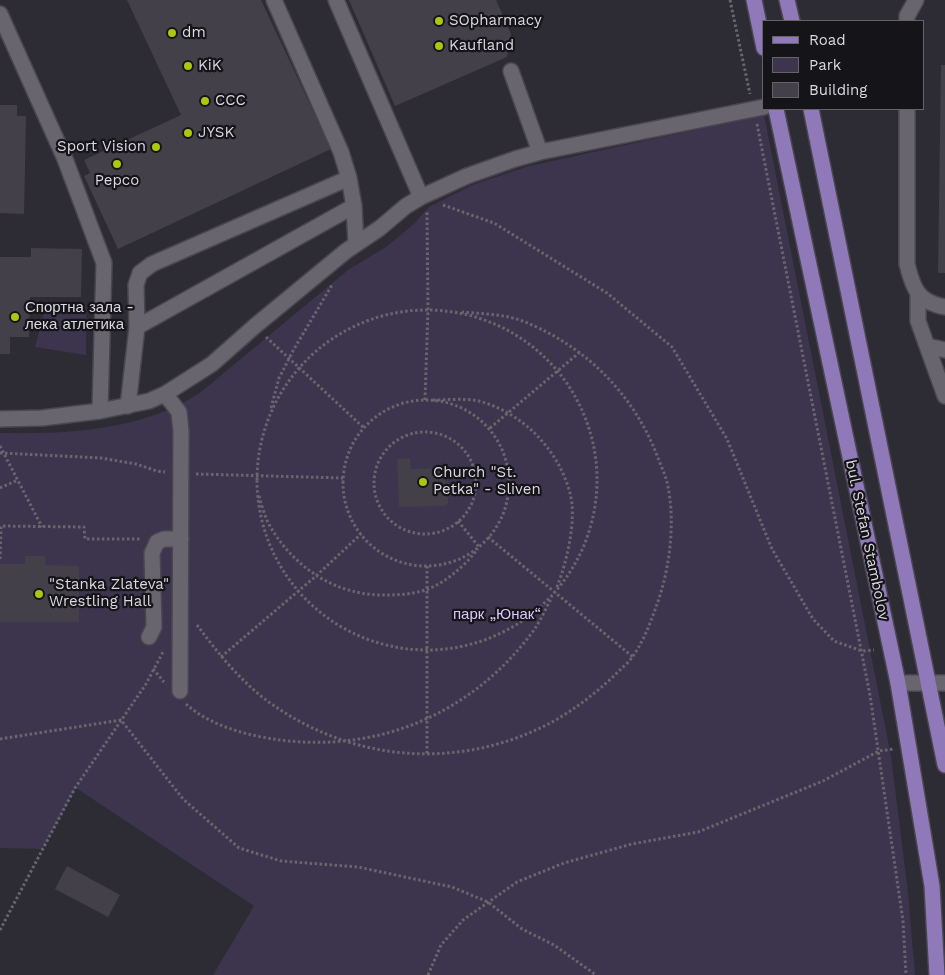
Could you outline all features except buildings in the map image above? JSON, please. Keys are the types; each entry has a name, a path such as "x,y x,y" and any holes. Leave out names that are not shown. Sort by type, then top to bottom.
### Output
{"main road":[{"path":"754,0 762,38"},
{"path":"787,0 792,20"},
{"name":"bul. Stefan Stambolov","path":"776,110 820,310 889,648 898,683 932,886 936,975"},
{"path":"811,110 945,765"}],"street":[{"path":"274,0 341,152 349,178 354,206 356,244"},
{"path":"336,0 421,197"},
{"path":"907,20 907,16 916,0"},
{"path":"0,14 65,159 104,263 100,411"},
{"path":"511,71 540,152"},
{"path":"0,419 42,418 100,411 148,401 165,394 212,364 255,326 406,206 421,197 490,167 540,152 759,108"},
{"path":"907,110 907,264 912,283 918,295 918,322 945,396"},
{"path":"128,406 137,327 136,284 140,273 152,264 349,178"},
{"path":"137,327 354,206"},
{"path":"918,295 933,304 945,307"},
{"path":"927,346 945,350"},
{"path":"165,394 178,412 182,440 182,696"},
{"path":"149,637 154,627 152,553 156,542 164,539 181,539"},
{"path":"898,683 945,683"}],"path":[{"path":"730,0 759,108 862,651 904,922 906,975"},
{"path":"421,197 428,214 428,310 425,400"},
{"path":"421,197 494,223 607,294 672,347 727,439 772,549 813,618 834,641 862,651 889,648"},
{"path":"336,278 279,378 258,457 256,490 259,512 268,540 284,574 298,591 323,615 347,630 386,645 406,649 448,649 468,645 500,633 524,619 555,592 564,568 572,519 570,494 560,468 545,444 527,426 507,414 478,401 433,400 425,400 398,405 374,418 364,428 351,449 343,478 348,510 355,525 370,543 392,558 404,562 426,566 447,563 464,557 479,547 499,523 505,510 510,483 505,456 490,428 460,407 433,400"},
{"path":"193,617 221,657 244,682 277,708 318,732 361,747 400,754 444,754 492,746 534,732 568,713 604,687 633,657 650,624 664,588 669,559 671,521 667,481 650,436 634,410 615,385 580,352 524,321 500,315 428,310 385,315 365,322 329,341 298,368 286,384 268,418"},
{"path":"182,696 190,708 216,723 267,739 331,743 374,737 446,710 466,697 496,673 535,628 555,592 578,559 586,540 596,502 597,481 593,442 579,404 557,370 532,347 510,332 492,323 454,311"},
{"path":"255,326 364,428"},
{"path":"490,428 580,352"},
{"path":"420,432 436,433 452,439 465,450 473,465 476,481 474,498 467,513 458,521 455,525 440,532 423,534 406,530 392,522 381,509 375,493 374,476 380,460 390,446 404,437 420,432"},
{"path":"0,446 42,526"},
{"path":"2,453 101,458 136,464 157,471 181,474 343,478"},
{"path":"0,488 18,480"},
{"path":"256,490 270,526 283,545 300,564 328,583 374,596 401,595 426,590 449,577 469,560 488,536"},
{"path":"458,521 479,547"},
{"path":"0,559 1,526 84,527 85,539 164,539"},
{"path":"221,657 316,576 361,534"},
{"path":"488,536 633,657"},
{"path":"426,566 427,754"},
{"path":"0,930 75,788 146,684 167,644"},
{"path":"153,669 164,683"},
{"path":"0,739 121,720"},
{"path":"121,720 183,799 239,848 281,861 358,867 452,887 488,902 522,928 554,945 596,975"},
{"path":"428,975 441,945 463,920 517,882 564,863 632,844 698,832 823,781 878,751 909,746"}],"green space":[{"name":"парк „Юнак“","path":"764,115 891,756 908,892 915,975 213,975 254,906 76,788 43,849 0,848 0,433 78,431 104,428 155,415 178,405 201,392 348,270 386,247 414,224 429,207 472,185 529,166"},
{"path":"86,306 86,355 35,347 44,313"}],"place":[{"name":"SOpharmacy","path":"439,21"},
{"name":"dm","path":"172,33"},
{"name":"Kaufland","path":"439,46"},
{"name":"KiK","path":"188,66"},
{"name":"CCC","path":"205,101"},
{"name":"JYSK","path":"188,133"},
{"name":"Sport Vision","path":"156,147"},
{"name":"Pepco","path":"117,164"},
{"name":"Спортна зала - лека атлетика","path":"15,317"},
{"name":"Church \"St. Petka\" - Sliven","path":"423,482"},
{"name":"\"Stanka Zlateva\" Wrestling Hall","path":"39,594"}]}
